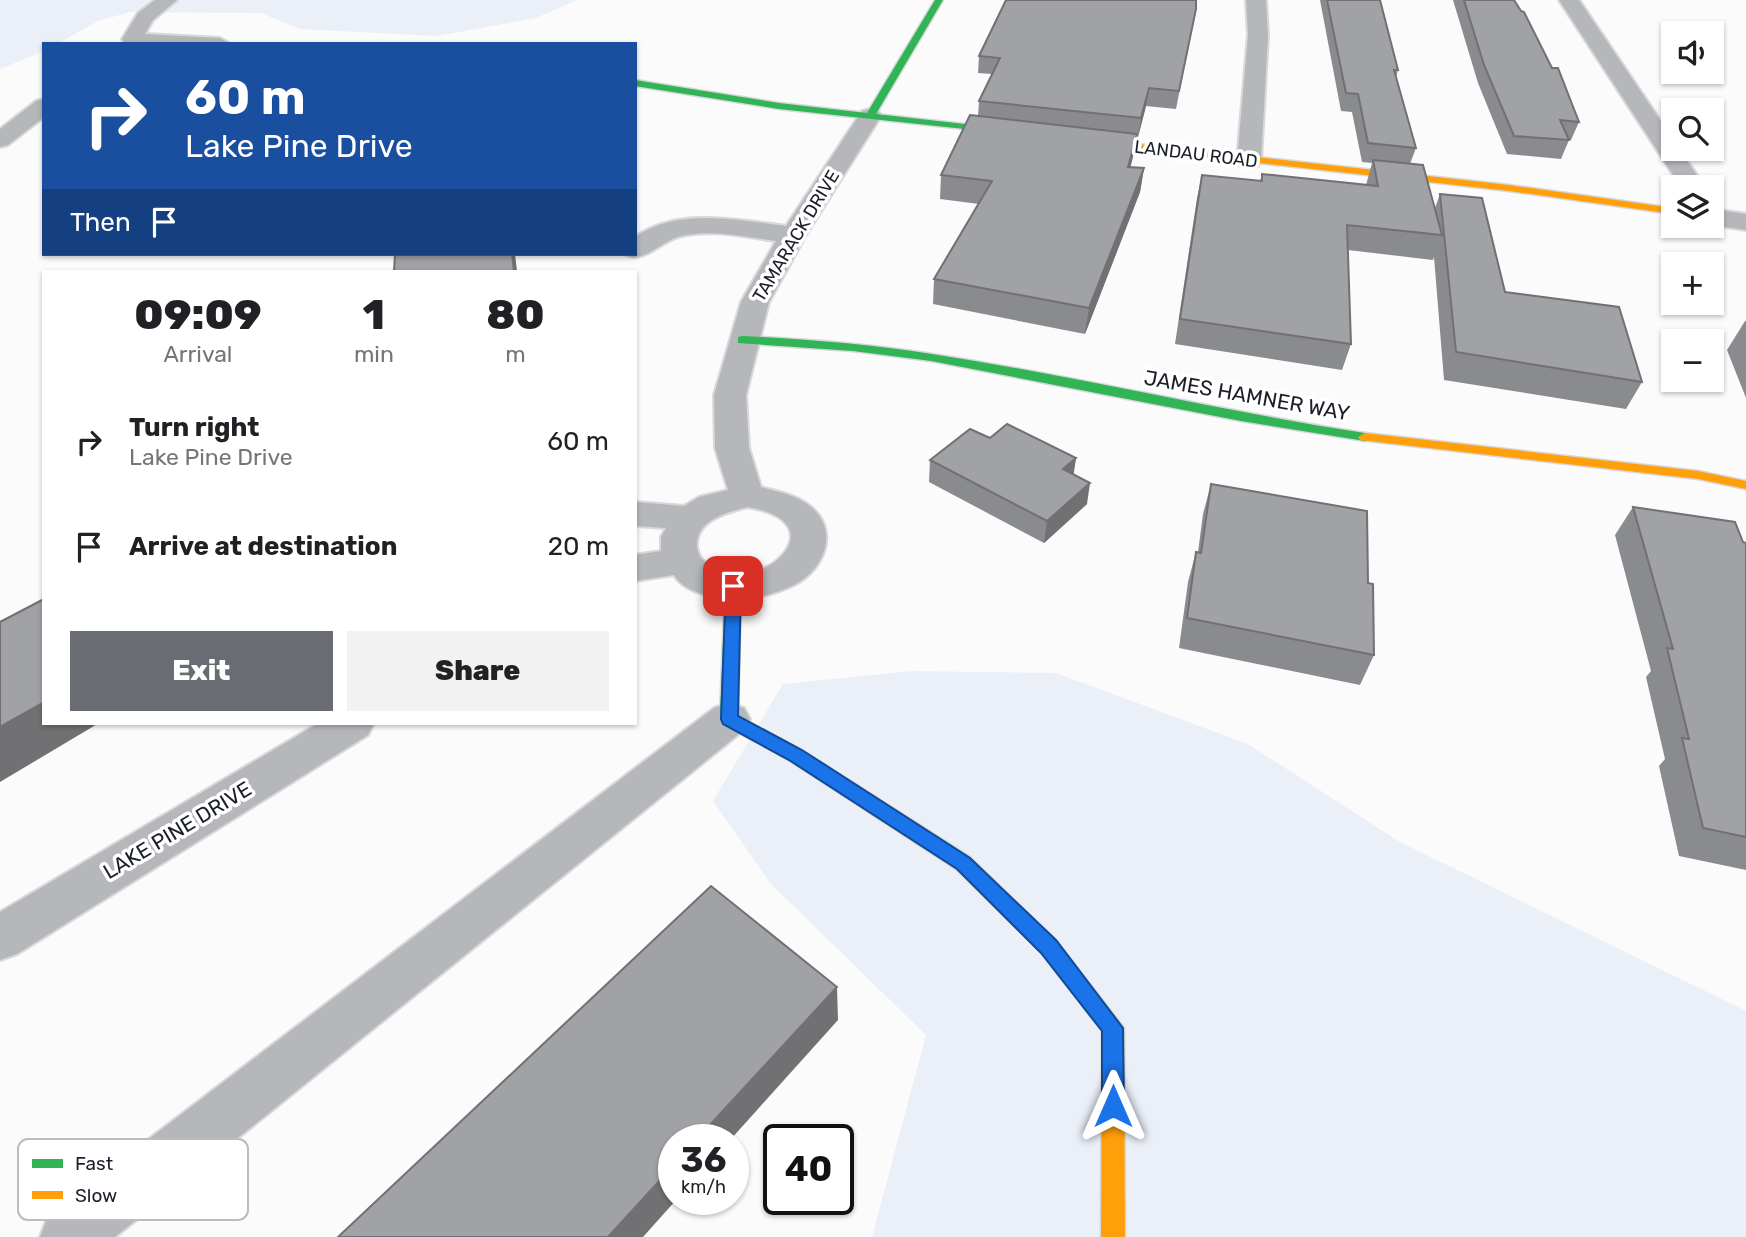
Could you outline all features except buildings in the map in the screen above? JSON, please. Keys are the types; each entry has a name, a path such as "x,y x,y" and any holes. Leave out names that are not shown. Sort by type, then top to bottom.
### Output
{"street":[{"path":"129,41 145,17 167,0"},
{"name":"TAMARACK DRIVE","path":"747,496 732,448 730,395 742,341 755,302 793,235 870,116 939,0"},
{"path":"1249,161 1258,35 1256,0"},
{"path":"1569,0 1685,175"},
{"path":"129,41 159,42"},
{"path":"637,83 779,106 1034,135"},
{"path":"0,140 42,108"},
{"name":"LANDAU ROAD","path":"1074,140 1523,190 1661,209"},
{"path":"1724,219 1746,222"},
{"path":"637,248 664,231 694,225 793,235"},
{"name":"JAMES HAMNER WAY","path":"742,341 800,341 882,349 1250,419 1373,437 1698,475 1746,485"},
{"path":"747,496 767,498 785,504 799,514 808,526 810,540 805,555 793,568 777,578 755,585 711,583 693,574 681,561 676,547 679,531 689,517 705,506 725,499 747,496"},
{"path":"637,514 689,517"},
{"path":"637,568 681,561"},
{"path":"729,719 733,586"},
{"path":"194,1139 729,719"},
{"path":"729,719 795,755 964,863 1049,947 1113,1028 1113,1237"},
{"name":"LAKE PINE DRIVE","path":"0,938 351,725"},
{"path":"69,1237 91,1220"}],"shaded area":[{"path":"0,0 577,0 536,18 437,36 300,29 261,13 130,12 98,21 61,42 42,42 42,52 0,69"},
{"path":"912,671 1056,673 1248,744 1400,842 1746,1011 1746,1237 872,1237 926,1035 771,884 713,801 783,684"}],"traffic: fast":[{"path":"870,116 939,0"},
{"path":"637,83 779,106 1018,133"},
{"path":"742,340 837,346 931,357 1241,417 1365,437"},
{"path":"733,586 729,719 795,755 963,863 1015,914"}],"traffic: slow":[{"path":"1084,141 1509,188 1661,209"},
{"path":"1365,437 1698,475 1746,485"},
{"path":"1015,914 1049,947 1113,1028 1113,1237"}],"route":[{"path":"733,586 729,719 795,755 964,863 1049,947 1113,1028 1113,1106"}]}
